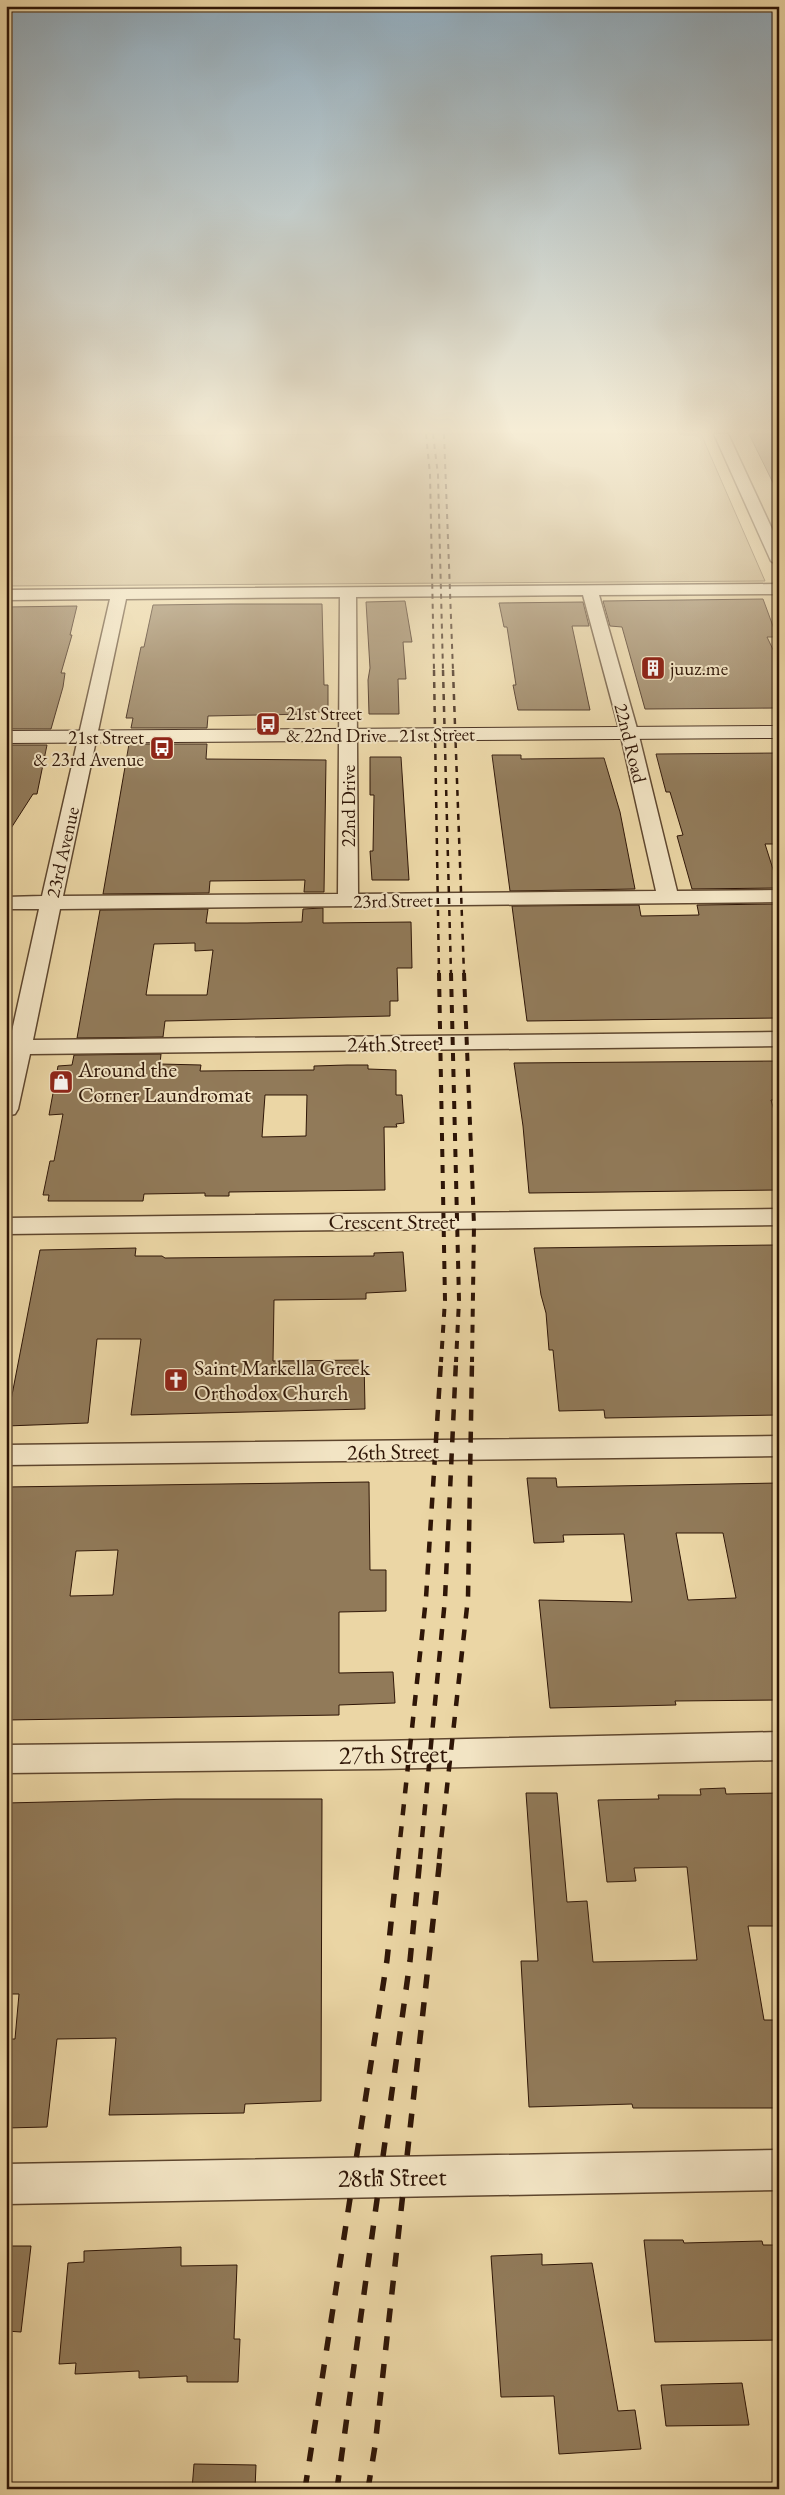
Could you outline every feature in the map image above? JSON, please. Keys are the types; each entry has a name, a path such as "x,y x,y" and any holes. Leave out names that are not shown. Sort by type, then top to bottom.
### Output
{"street":[{"path":"6,595 779,589"},
{"name":"22nd Road","path":"590,590 629,732 668,897"},
{"name":"22nd Drive","path":"348,592 348,900"},
{"name":"23rd Avenue","path":"6,1109 13,1047 51,903 119,594"},
{"name":"21st Street","path":"6,737 779,732"},
{"name":"23rd Street","path":"6,903 779,896"},
{"name":"24th Street","path":"13,1047 779,1039"},
{"name":"Crescent Street","path":"6,1226 779,1217"},
{"name":"26th Street","path":"6,1455 779,1446"},
{"name":"27th Street","path":"6,1759 380,1755 779,1746"},
{"name":"28th Street","path":"6,2184 779,2170"}],"shaded area":[{"path":"6,550 752,550 765,581 6,586"}],"building":[{"path":"763,599 777,637 767,637 779,662 779,708 645,709 622,627 610,626 603,601"},
{"path":"405,601 412,642 403,642 406,679 398,679 399,714 369,714 368,680 370,668 366,602"},
{"path":"583,602 589,626 572,626 590,710 518,710 513,685 516,685 507,627 504,627 499,603"},
{"path":"322,604 324,685 328,685 328,712 208,716 207,728 131,728 133,718 126,718 141,647 144,647 153,605"},
{"path":"77,606 70,635 72,635 61,673 65,673 63,687 51,729 6,729 6,607"},
{"path":"129,744 207,744 206,759 326,760 324,892 304,892 305,880 210,881 209,893 103,894"},
{"path":"6,745 47,745 37,794 33,794 6,836"},
{"path":"779,753 779,844 765,844 779,888 692,889 677,836 683,835 670,792 666,792 656,754"},
{"path":"492,755 521,755 521,759 604,758 620,812 635,889 510,891"},
{"path":"370,757 401,757 409,880 372,880 370,851 373,851 374,795 370,795"},
{"path":"779,904 779,1018 527,1021 512,906 639,905 641,916 699,915 697,905"},
{"path":"323,908 323,923 411,922 412,968 397,968 398,1001 390,1001 390,1016 165,1021 163,1037 77,1038 100,910 208,909 206,923 247,923 302,922 303,909","holes":["195,943 195,951 213,950 207,995 146,995 154,944"]},
{"path":"161,1054 160,1064 201,1065 200,1071 314,1070 314,1066 347,1065 368,1065 368,1069 396,1070 396,1095 402,1095 404,1123 396,1124 397,1127 384,1127 385,1190 229,1192 229,1196 205,1196 205,1193 144,1194 143,1201 48,1201 49,1195 43,1195 50,1161 54,1161 63,1114 49,1115 58,1066 72,1065 74,1055","holes":["265,1095 307,1095 306,1136 262,1137"]},
{"path":"779,1061 779,1100 771,1100 779,1127 779,1190 529,1193 523,1126 514,1063"},
{"path":"775,1245 779,1259 779,1415 605,1418 604,1410 559,1411 553,1350 549,1350 546,1313 541,1295 534,1248"},
{"path":"136,1248 135,1256 162,1256 165,1258 374,1256 374,1253 403,1252 406,1291 366,1293 366,1299 274,1300 273,1361 364,1360 365,1409 131,1415 141,1339 97,1339 88,1423 6,1426 40,1250"},
{"path":"527,1478 556,1478 557,1487 779,1483 779,1700 675,1701 676,1705 550,1708 539,1600 632,1602 624,1534 563,1535 564,1542 534,1543","holes":["676,1533 723,1533 736,1598 688,1600"]},
{"path":"369,1482 370,1570 386,1570 386,1611 339,1612 339,1673 393,1672 395,1703 339,1705 339,1715 6,1720 6,1487","holes":["118,1550 113,1595 70,1596 76,1551"]},
{"path":"725,1788 726,1794 779,1793 779,1926 748,1926 764,2020 779,2020 779,2108 633,2108 632,2104 529,2107 521,1961 538,1961 526,1793 557,1793 567,1902 587,1901 593,1962 697,1960 687,1867 634,1868 636,1881 607,1882 598,1800 659,1799 658,1795 701,1795 700,1789"},
{"path":"175,1799 322,1799 321,2101 245,2104 244,2113 109,2115 116,2038 57,2039 47,2127 6,2128 6,2039 15,2039 19,1994 6,1994 6,1803"},
{"path":"644,2240 683,2240 684,2243 762,2241 763,2245 779,2245 779,2340 655,2342"},
{"path":"6,2246 31,2246 21,2332 6,2331"},
{"path":"181,2247 181,2266 237,2265 234,2339 240,2339 238,2382 187,2382 187,2376 139,2378 139,2371 75,2374 76,2363 59,2364 68,2263 84,2262 84,2251"},
{"path":"542,2254 542,2265 592,2263 618,2411 635,2410 641,2449 559,2454 554,2396 501,2397 491,2256"},
{"path":"742,2383 749,2425 666,2426 661,2385"},
{"path":"194,2464 256,2465 255,2489 192,2489"}],"railway":[{"path":"432,550 434,671"},
{"path":"440,550 443,671"},
{"path":"448,550 453,671"},
{"path":"434,670 439,974"},
{"path":"443,670 451,974"},
{"path":"453,670 464,974"},
{"path":"439,973 445,1300 441,1362"},
{"path":"451,973 459,1300 456,1362"},
{"path":"464,973 474,1225 472,1362"},
{"path":"398,1859 426,1598 441,1361"},
{"path":"420,1859 445,1599 456,1361"},
{"path":"439,1859 468,1598 472,1361"},
{"path":"305,2489 387,1960 398,1858"},
{"path":"337,2489 410,1961 420,1858"},
{"path":"368,2489 375,2446 440,1858"}],"place":[{"name":"juuz.me","path":"653,668"},
{"name":"21st Street & 22nd Drive","path":"268,724"},
{"name":"21st Street & 23rd Avenue","path":"162,748"},
{"name":"Around the Corner Laundromat","path":"61,1082"},
{"name":"Saint Markella Greek Orthodox Church","path":"176,1380"}]}
